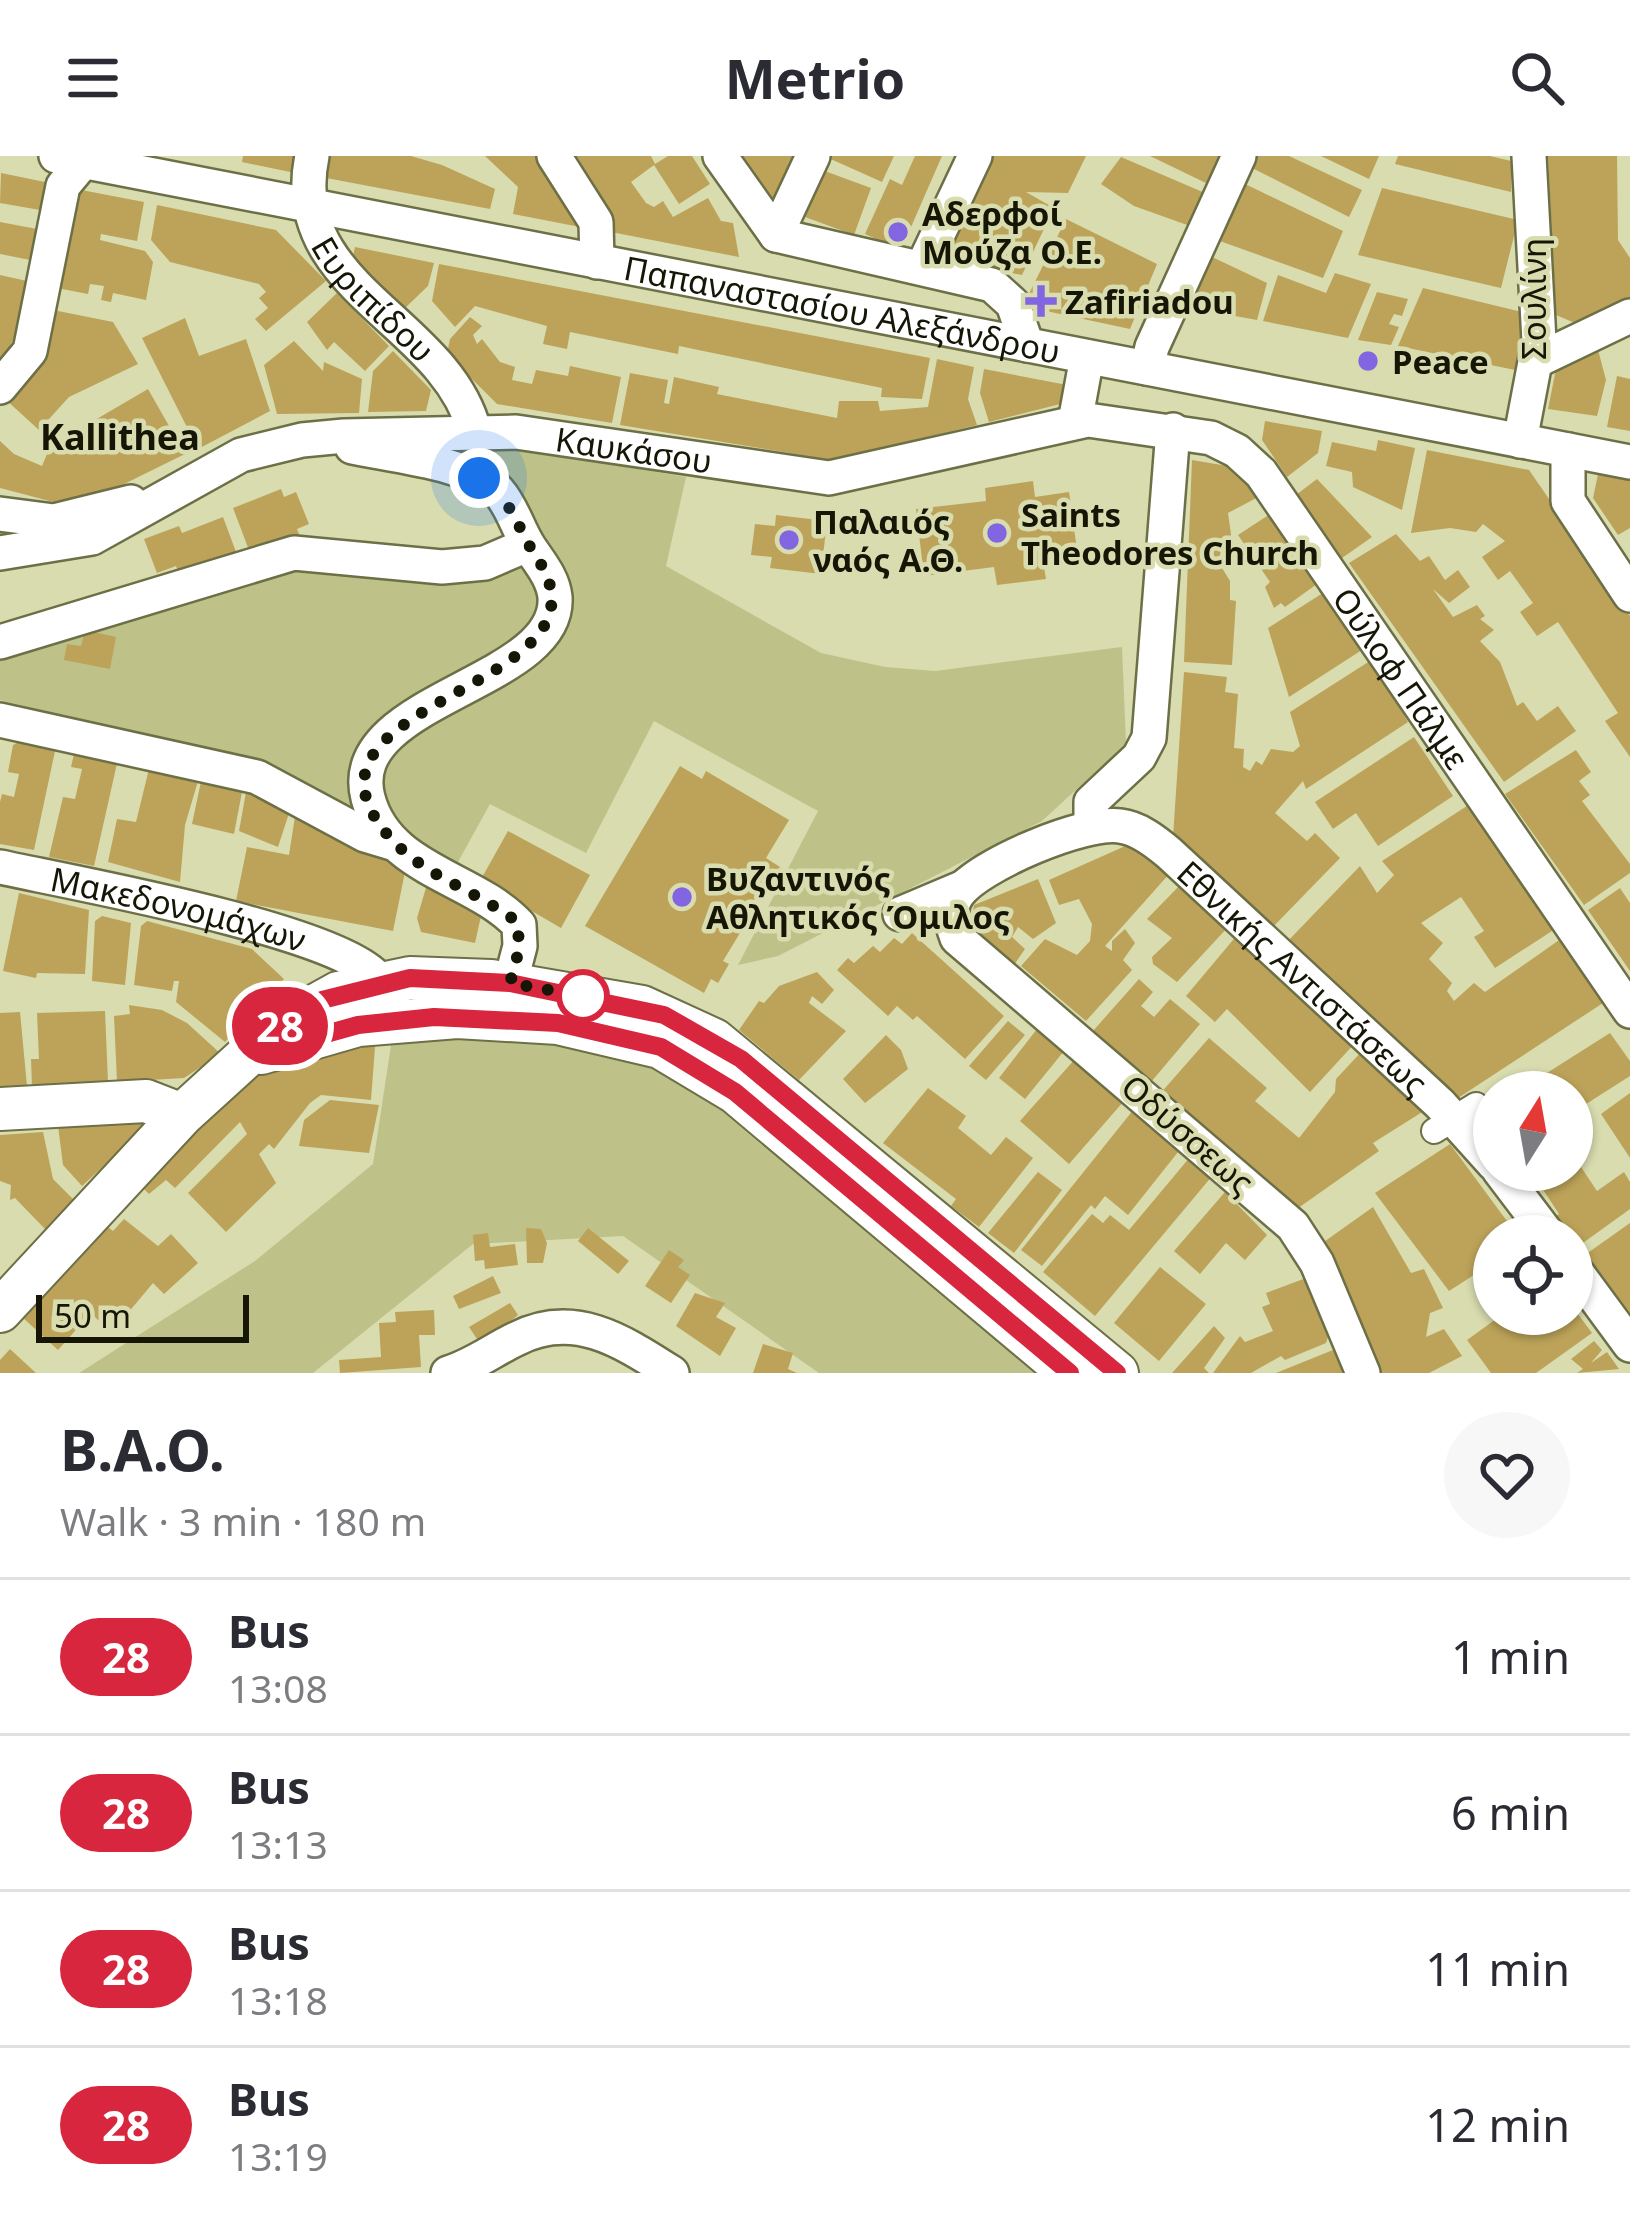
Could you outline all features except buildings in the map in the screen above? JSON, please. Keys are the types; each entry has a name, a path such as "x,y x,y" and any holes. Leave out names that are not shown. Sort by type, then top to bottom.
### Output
{"street":[{"name":"Ευριπίδου","path":"311,156 309,206 324,251 449,380 467,405 473,430"},
{"path":"554,156 596,222 597,262"},
{"path":"720,156 776,235 923,266 1005,294 1027,345"},
{"path":"776,235 813,156"},
{"path":"923,266 975,156"},
{"path":"1148,368 1151,347 1239,156"},
{"name":"Σουλίνη","path":"1520,441 1537,361 1529,156"},
{"name":"Παπαναστασίου Αλεξάνδρου","path":"76,158 1630,462"},
{"path":"0,386 31,351 63,186 76,158"},
{"path":"1537,361 1630,316"},
{"path":"1075,422 1087,357"},
{"name":"Καυκάσου","path":"0,553 92,538 241,455 315,438 473,430 564,437 774,474 829,478 1075,422"},
{"name":"Ούλοφ Πάλμε","path":"1075,422 1174,430 1229,446 1262,473 1623,1014"},
{"path":"901,914 1090,826 1091,802 1139,757 1149,739 1174,430"},
{"path":"315,438 484,480 502,496 555,596 540,632 489,677 404,720 375,755 368,799 397,844 516,921 520,946 506,1001"},
{"path":"1568,450 1568,501 1630,595"},
{"path":"0,514 54,521 143,499 154,505"},
{"path":"0,642 294,553 325,552 442,567 485,562 527,544"},
{"path":"0,720 257,777 377,841 397,844"},
{"name":"Εθνικής Αντιστάσεως","path":"1090,826 1125,826 1164,848 1473,1140"},
{"name":"Μακεδονομάχων","path":"0,867 292,938 341,955 384,1001"},
{"name":"Οδύσσεως","path":"964,887 951,915 957,938 1298,1223 1363,1373"},
{"path":"0,1311 182,1115 305,1008 384,1001 454,978 506,1001 618,1034 697,1065 1070,1373"},
{"path":"506,1001 642,1007 714,1040 1117,1373"},
{"path":"0,1109 146,1101 182,1115"},
{"name":"Εθνικής Αντιστάσεως","path":"1514,1191 1533,1215"},
{"path":"1593,1295 1630,1346"},
{"path":"448,1373 530,1332 562,1326 608,1335 672,1373"}],"green space":[{"path":"507,447 686,477 666,566 821,653 885,667 935,671 1122,647 1126,744 1042,821 778,956 738,965 818,811 654,721 586,853 490,804 453,871 218,754 0,700 0,650 270,568 417,576 534,542 463,448"},
{"path":"393,1032 506,1035 572,1043 680,1076 1048,1373 819,1373 623,1236 473,1244 313,1373 79,1373 255,1261 373,1164"}],"bus line":[{"name":"28","path":"1070,1373 735,1092 661,1047 558,1023 434,1017 358,1025 254,1054 282,1024 322,1000 380,981 410,978 510,983 664,1015 741,1059 1117,1373"}],"place":[{"name":"Αδερφοί Μούζα Ο.Ε.","path":"898,232"},
{"name":"Zafiriadou","path":"1041,301"},
{"name":"Peace","path":"1368,361"},
{"name":"Saints Theodores Church","path":"997,533"},
{"name":"Παλαιός ναός Α.Θ.","path":"789,540"},
{"name":"Βυζαντινός Αθλητικός Όμιλος","path":"682,897"}],"district":[{"name":"Kallithea","path":"120,436"}],"route":[{"path":"479,478 502,496 549,578 554,607 540,632 501,668 395,728 375,755 367,793 378,821 400,847 516,921 520,946 510,983 583,996"}]}
